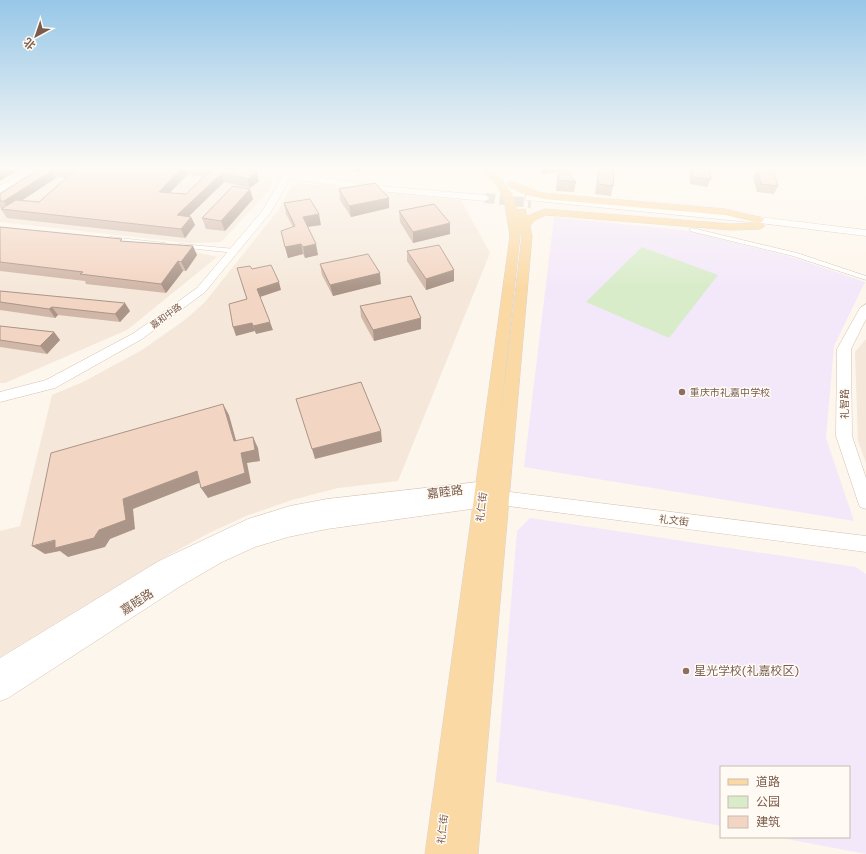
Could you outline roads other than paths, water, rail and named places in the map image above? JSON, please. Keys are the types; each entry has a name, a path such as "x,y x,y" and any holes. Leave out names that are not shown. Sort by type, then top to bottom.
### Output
{"main road":[{"name":"礼仁街","path":"464,854 491,493 515,236 512,209"},
{"name":"礼仁街","path":"439,854 527,236 521,209"},
{"path":"689,209 725,212 763,223"},
{"path":"524,227 531,218 545,212 731,227 763,223"}],"street":[{"name":"嘉和中路","path":"0,397 50,384 138,336 201,290 235,251 268,209"},
{"path":"620,209 866,233"},
{"path":"763,223 866,238"},
{"path":"692,230 795,254 866,278"},
{"path":"102,239 235,251"},
{"name":"礼智路","path":"866,308 844,349 844,436 866,502"},
{"name":"礼文街","path":"491,493 866,544"},
{"name":"嘉睦路","path":"0,670 166,567 248,527 290,514 327,507 491,493"},
{"name":"嘉睦路","path":"0,690 172,580 216,556 252,540 288,529 327,521 491,493"}],"place":[{"name":"重庆市礼嘉中学校","path":"682,392"},
{"name":"星光学校(礼嘉校区)","path":"686,671"}]}
